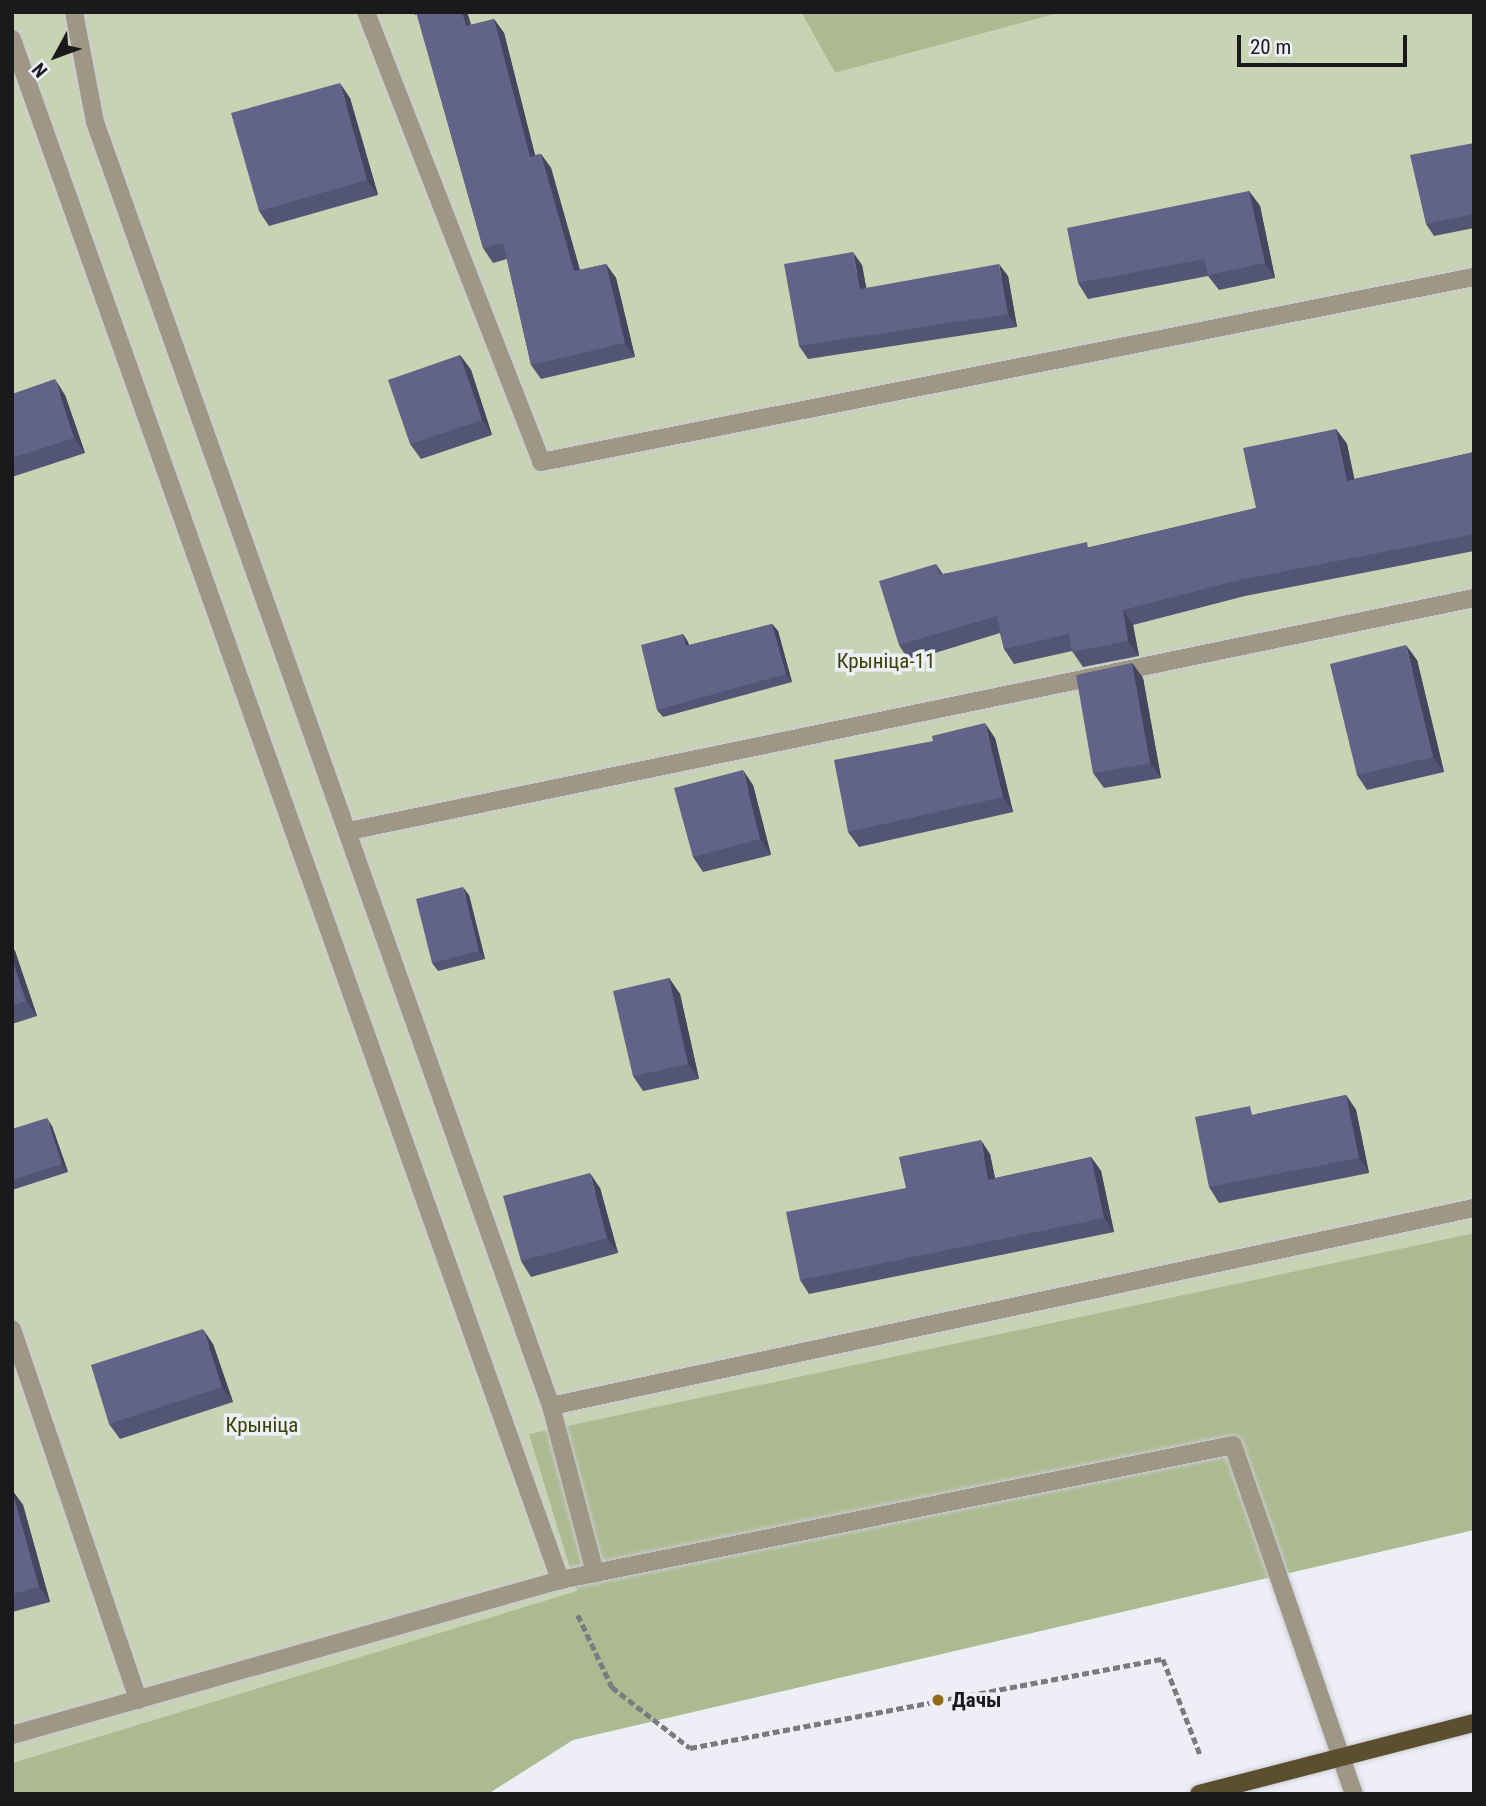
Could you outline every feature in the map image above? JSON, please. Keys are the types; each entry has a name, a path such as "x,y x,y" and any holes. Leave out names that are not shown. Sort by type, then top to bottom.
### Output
{"main road":[{"path":"1207,1792 1474,1723"}],"street":[{"path":"74,12 95,122 551,1406 595,1573"},
{"path":"366,12 541,462 1474,277"},
{"path":"12,39 561,1580"},
{"path":"349,831 1474,598"},
{"path":"551,1406 1474,1208"},
{"path":"12,1329 138,1700"},
{"path":"12,1735 561,1580 1233,1445 1354,1794"}],"path":[{"path":"561,1580 612,1687 690,1748 1163,1659 1207,1792"}],"green space":[{"name":"Крыніца-11","path":"12,12 801,12 835,73 1063,12 1474,12 1474,1233 530,1434 578,1591 12,1763"},
{"path":"801,12 1063,12 835,73"},
{"path":"1474,1233 1474,1530 573,1740 488,1794 12,1794 12,1763 577,1591 529,1434"}],"building":[{"path":"416,12 462,12 466,26 494,19 530,157 541,154 574,271 606,264 625,343 531,365 503,243 483,248"},
{"path":"340,83 367,180 259,211 231,113"},
{"path":"1474,143 1474,214 1426,224 1410,155"},
{"path":"1249,191 1265,263 1208,275 1204,259 1078,283 1067,228"},
{"path":"853,252 860,289 999,264 1008,314 799,346 784,264"},
{"path":"460,355 482,420 410,444 388,380"},
{"path":"55,379 74,438 12,458 12,394"},
{"path":"1336,429 1347,481 1474,452 1474,534 1235,581 1123,610 1128,641 1072,652 1069,634 1004,649 997,616 899,645 879,581 936,564 939,575 1087,542 1088,548 1256,508 1243,448"},
{"path":"772,624 786,674 657,710 641,645 683,634 686,646"},
{"path":"1406,645 1433,757 1357,775 1330,664"},
{"path":"1132,663 1150,763 1093,773 1076,675"},
{"path":"985,723 1003,797 848,832 834,760 933,741 932,736"},
{"path":"743,770 760,839 693,857 674,788"},
{"path":"463,887 479,951 432,963 416,899"},
{"path":"12,959 26,1001 12,1006"},
{"path":"669,978 688,1064 633,1076 613,991"},
{"path":"1346,1095 1359,1158 1209,1187 1195,1117 1250,1106 1252,1115"},
{"path":"47,1118 62,1164 12,1180 12,1129"},
{"path":"981,1140 988,1180 1091,1157 1104,1218 800,1280 786,1212 906,1188 899,1157"},
{"path":"590,1173 607,1238 521,1261 503,1196"},
{"path":"203,1329 222,1387 109,1424 91,1365"},
{"path":"12,1490 39,1587 12,1594"}],"place":[{"name":"Дачы","path":"938,1700"}],"park label":[{"name":"Крыніца","path":"262,1425"}]}
